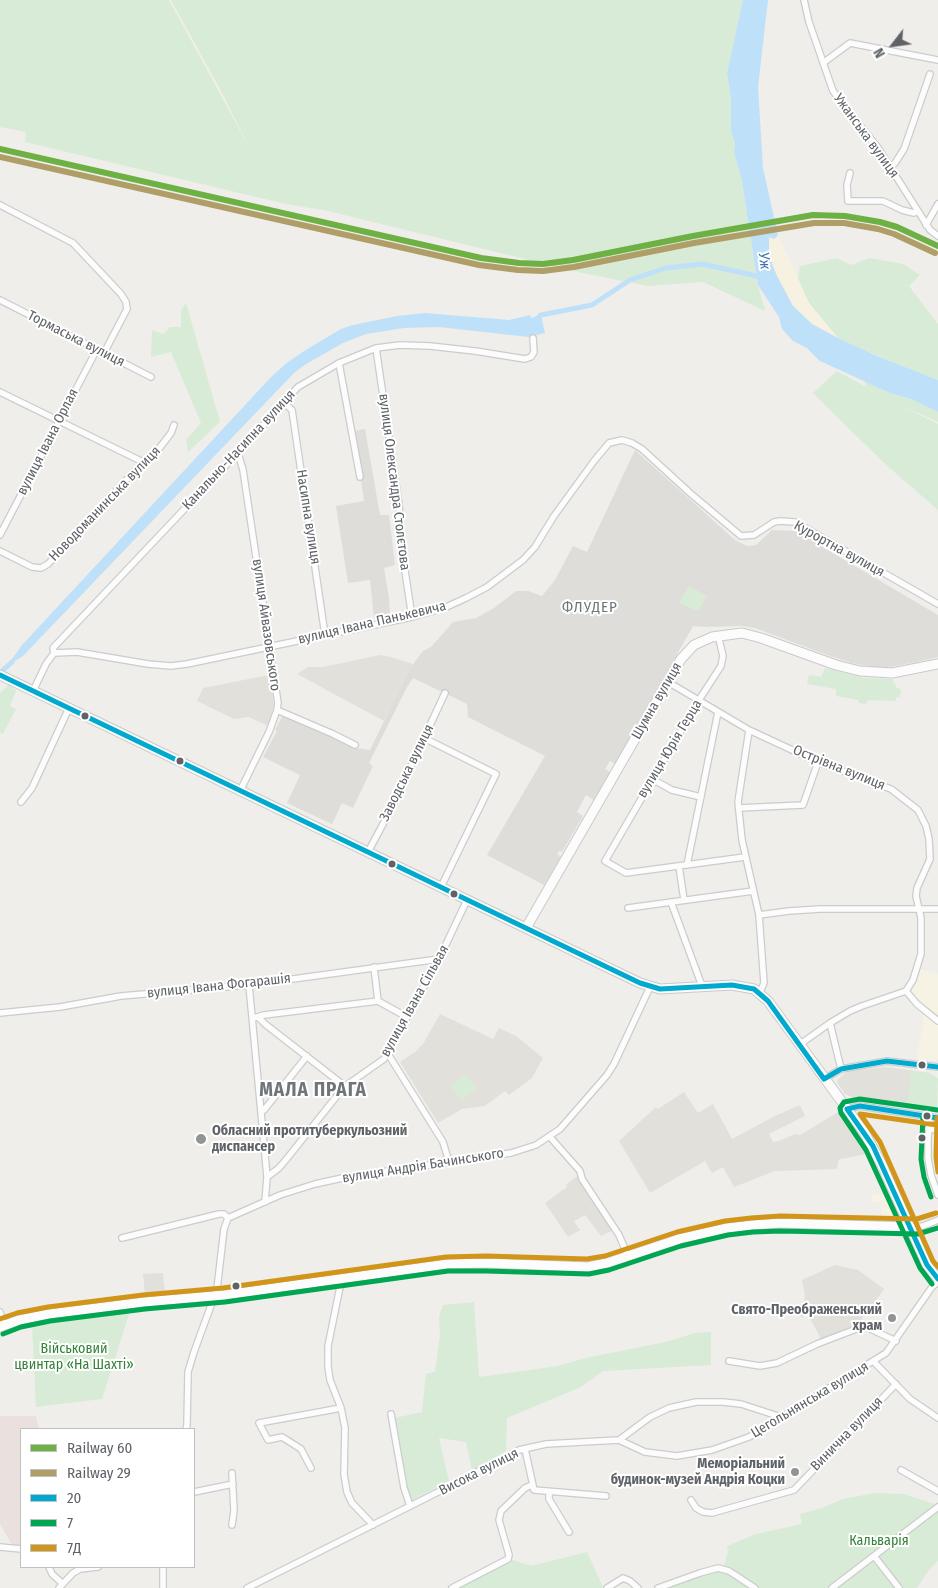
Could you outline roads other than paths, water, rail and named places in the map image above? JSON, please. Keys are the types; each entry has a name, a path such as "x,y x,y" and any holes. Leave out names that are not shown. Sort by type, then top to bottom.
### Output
{"main road":[{"name":"Шумна вулиця","path":"526,928 681,659 688,651 706,639 732,633 752,635 836,665 870,672 898,672 938,664"},
{"path":"3,676 650,987 670,989 740,985 760,992 873,1146 928,1265 938,1281"},
{"path":"2,1326 19,1320 49,1314 136,1303 215,1296 413,1267 468,1263 508,1263 580,1268 596,1266 700,1234 752,1225 780,1223 910,1227"}],"street":[{"name":"Ужанська вулиця","path":"804,0 809,22 833,90 878,148 930,230 938,236"},
{"path":"823,63 850,43 938,60"},
{"path":"890,168 904,149 930,74"},
{"name":"Ужанська вулиця","path":"850,173 847,185 848,201 883,201 902,210 914,213 918,211"},
{"path":"926,224 938,204"},
{"path":"0,205 73,243 121,294 126,302 127,309 104,353"},
{"name":"Тормаська вулиця","path":"0,300 151,377"},
{"name":"Канально-Насипна вулиця","path":"32,690 54,653 53,648 238,453 298,386 339,362 376,348 400,345 430,346 524,359 531,357 534,352 533,338"},
{"name":"вулиця Олександра Столєтова","path":"376,348 399,505 403,558 412,617"},
{"name":"вулиця Івана Орлая","path":"0,535 97,349"},
{"path":"339,362 360,478"},
{"path":"0,400 2,393 143,462"},
{"name":"Насипна вулиця","path":"283,402 292,410 326,635"},
{"name":"Новодоманинська вулиця","path":"0,551 32,567 44,567 58,556 95,512 143,462 158,450 171,433 174,425"},
{"name":"вулиця Івана Панькевича","path":"54,653 77,652 130,662 171,666 412,617 444,608 466,598 516,566 535,547 554,516 600,454 609,444 622,440"},
{"name":"Курортна вулиця","path":"622,440 642,449 690,494 741,536 754,534 774,522 795,522 938,604"},
{"name":"вулиця Айвазовського","path":"238,453 243,470 278,703 268,732 240,791"},
{"name":"вулиця Юрія Герца","path":"679,866 626,873 605,861 699,700 722,666 723,656 718,635"},
{"name":"Острівна вулиця","path":"668,682 749,730 818,762 891,789 918,810 926,826 930,859 917,888 916,896 921,918 921,954 913,980 906,991"},
{"name":"Заводська вулиця","path":"368,852 390,811 445,694"},
{"path":"21,802 32,788 69,708"},
{"path":"277,710 355,745"},
{"path":"687,865 718,712"},
{"path":"749,730 738,802 742,840 759,915 764,983 760,992"},
{"path":"424,738 496,774 441,887"},
{"path":"739,808 803,805 818,762"},
{"path":"652,779 672,790 701,797"},
{"path":"684,900 679,866 746,858"},
{"path":"930,859 938,858"},
{"path":"628,908 753,891"},
{"name":"вулиця Івана Сільвая","path":"267,1177 289,1156 344,1087 377,1066 388,1054 439,959 467,900"},
{"path":"671,902 702,986"},
{"path":"759,915 812,910 938,909"},
{"name":"вулиця Івана Фогарашія","path":"0,1012 60,1007 122,996 248,985 439,959"},
{"path":"374,968 378,1001"},
{"path":"248,985 255,1018 267,1177 265,1202"},
{"name":"вулиця Андрія Бачинського","path":"122,1238 219,1214 224,1214 228,1218 298,1189 332,1180 522,1150 536,1145 550,1137 607,1075 617,1058 650,987"},
{"path":"799,1045 850,1010 906,991 917,1004 938,1021"},
{"path":"255,1018 264,1015 378,1001 407,1017"},
{"path":"255,1018 307,1056 344,1087"},
{"path":"830,1023 841,1069"},
{"path":"388,1054 443,1142 449,1162"},
{"path":"261,1112 307,1056"},
{"path":"824,1079 841,1069 895,1061 938,1067"},
{"path":"847,1109 863,1107 938,1118"},
{"path":"930,1117 928,1129 929,1165 938,1195"},
{"path":"928,1129 938,1130"},
{"path":"550,1137 580,1171 582,1179 619,1235 628,1256"},
{"path":"186,1428 188,1372 215,1296 224,1228 228,1218"},
{"path":"910,1227 923,1226 938,1220"},
{"path":"342,1277 327,1354 330,1380 341,1408 345,1428 344,1474 347,1492 352,1503 373,1525"},
{"name":"Цегольнянська вулиця","path":"620,1440 651,1454 668,1456 721,1448 749,1437 886,1354 938,1281"},
{"path":"0,1312 2,1326"},
{"path":"729,1361 760,1366 777,1364 822,1342 864,1326 896,1341"},
{"path":"874,1362 910,1399 938,1418"},
{"name":"Винична вулиця","path":"691,1500 696,1508 703,1512 712,1513 794,1490 896,1384"},
{"path":"620,1440 650,1417 681,1404 723,1402 741,1404 781,1417"},
{"path":"311,1468 301,1449 279,1436 268,1440 259,1423 341,1408"},
{"path":"391,1414 404,1488 410,1506"},
{"name":"Висока вулиця","path":"247,1588 518,1450 546,1444 620,1440"},
{"path":"525,1449 534,1490 549,1493 606,1496"},
{"path":"901,1470 938,1491"},
{"path":"232,1473 232,1526"},
{"path":"195,1492 233,1484"},
{"path":"452,1588 508,1559 509,1555 499,1520 501,1512 525,1488 532,1485"},
{"path":"549,1493 549,1499 569,1532"},
{"path":"832,1588 938,1507"},
{"path":"0,1547 20,1549"},
{"path":"874,1556 899,1588"},
{"path":"50,1568 52,1574 61,1586 73,1573 80,1569 89,1568"},
{"path":"163,1568 163,1588"},
{"path":"658,1588 718,1568 729,1571 755,1588"},
{"path":"607,1588 623,1578 630,1580 638,1588"}],"water":[{"name":"Уж","path":"743,0 768,0 758,87 763,168 778,235 774,239 769,237 769,255 776,274 793,306 812,324 877,356 938,380 938,412 911,399 890,393 820,361 807,348 793,341 782,329 779,317 758,285 742,181 734,152 735,144 731,131 731,99 727,73"},
{"path":"425,313 509,320 530,315 531,318 541,315 545,333 529,337 439,327 404,328 366,334 343,343 306,364 294,373 23,656 7,666 22,645 272,376 288,362 341,329 397,316"}],"waterway":[{"name":"Уж","path":"536,320 541,315 592,305 630,280 666,268 703,264 761,277"},
{"path":"0,673 12,662"}],"rail line":[{"name":"60","path":"0,149 481,258 519,263 543,264 573,260 813,215 845,216 880,222 897,227 938,246"},
{"name":"29","path":"0,157 479,265 518,270 543,271 574,267 694,243 814,223 844,223 878,229 894,234 935,253"}],"place":[{"name":"Обласний протитуберкульозний диспансер","path":"201,1139"},
{"name":"Свято-Преображенський храм","path":"892,1318"},
{"name":"Меморіальний будинок-музей Андрія Коцки","path":"795,1472"}],"district":[{"name":"ФЛУДЕР","path":"590,608"},
{"name":"МАЛА ПРАГА","path":"313,1091"}],"park label":[{"name":"Військовий цвинтар «На Шахті»","path":"74,1358"},
{"name":"Кальварія","path":"879,1541"}]}
